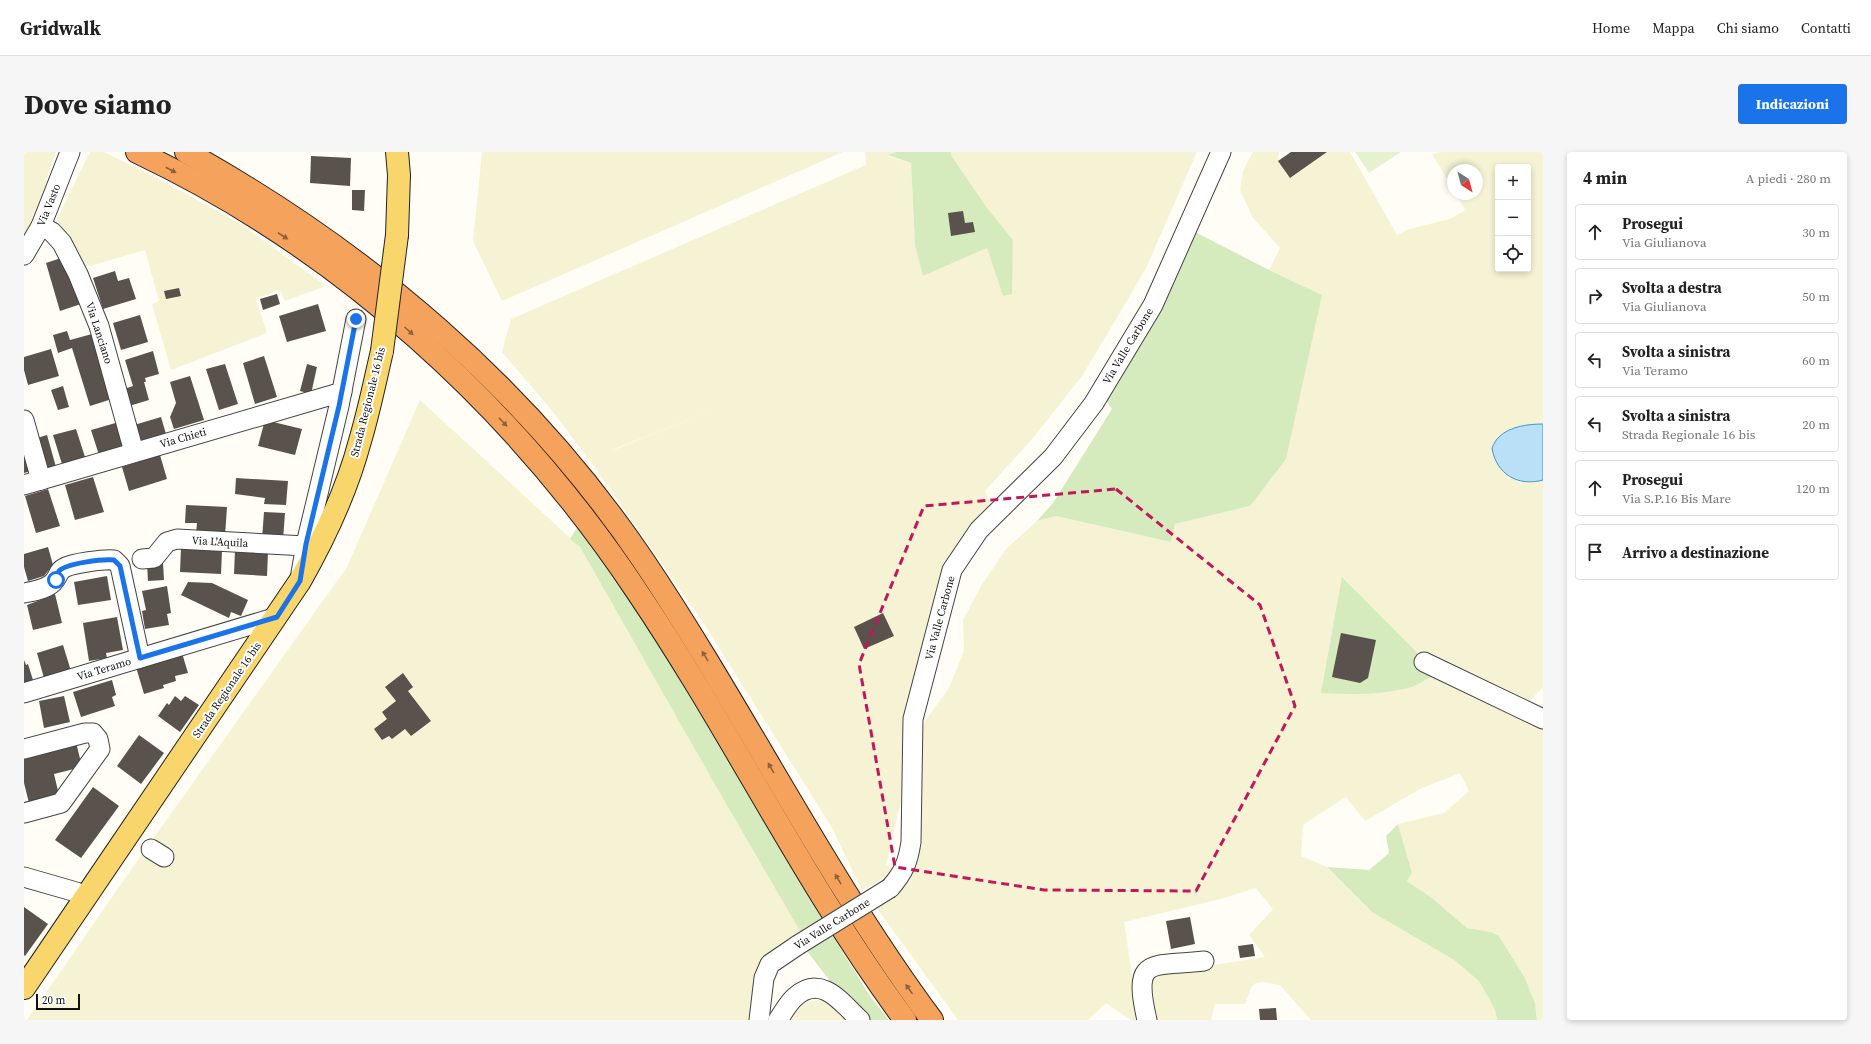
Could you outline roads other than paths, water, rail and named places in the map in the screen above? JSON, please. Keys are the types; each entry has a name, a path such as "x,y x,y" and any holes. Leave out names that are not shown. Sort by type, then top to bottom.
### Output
{"highway":[{"path":"137,152 246,212 326,266 399,322 459,378 517,436 573,503 640,595 687,670 850,942 905,1020"},
{"path":"186,152 304,223 396,292 448,337 505,392 571,465 620,529 672,605 870,932 932,1020"}],"main road":[{"name":"Strada Regionale 16 bis","path":"24,988 278,615 300,581 336,511 360,442 382,352 397,235 399,175 397,152"}],"street":[{"name":"Via Valle Carbone","path":"759,1020 764,978 770,964 890,888 902,874 908,859 911,842 913,719 952,570 979,530 1053,457 1094,403 1153,304 1221,152"},
{"name":"Via Vasto","path":"24,255 41,226 70,153"},
{"name":"Via Lanciano","path":"41,226 52,232 62,243 78,274 99,326 134,452"},
{"path":"300,581 306,546 342,392 356,319"},
{"name":"Via Chieti","path":"32,482 342,392"},
{"path":"24,420 32,482"},
{"path":"278,615 305,593 323,561 324,534"},
{"name":"Via L'Aquila","path":"142,559 154,558 167,542 177,539 306,546"},
{"path":"24,593 49,586 56,580 58,572 66,566 107,559 114,560 120,566 140,658"},
{"name":"Via Teramo","path":"24,693 278,615"},
{"path":"1424,662 1543,720"},
{"path":"24,749 85,733 93,733 98,739 100,749 61,803 24,813"},
{"path":"24,877 76,892 86,897"},
{"path":"1147,1020 1141,997 1141,979 1147,969 1156,964 1174,965 1204,961"},
{"path":"778,1020 795,997 811,988 824,989 836,996 860,1020"}],"water":[{"path":"1543,424 1543,480 1525,482 1517,480 1503,471 1498,465 1492,448 1496,440 1503,433 1509,430 1526,425"}]}
